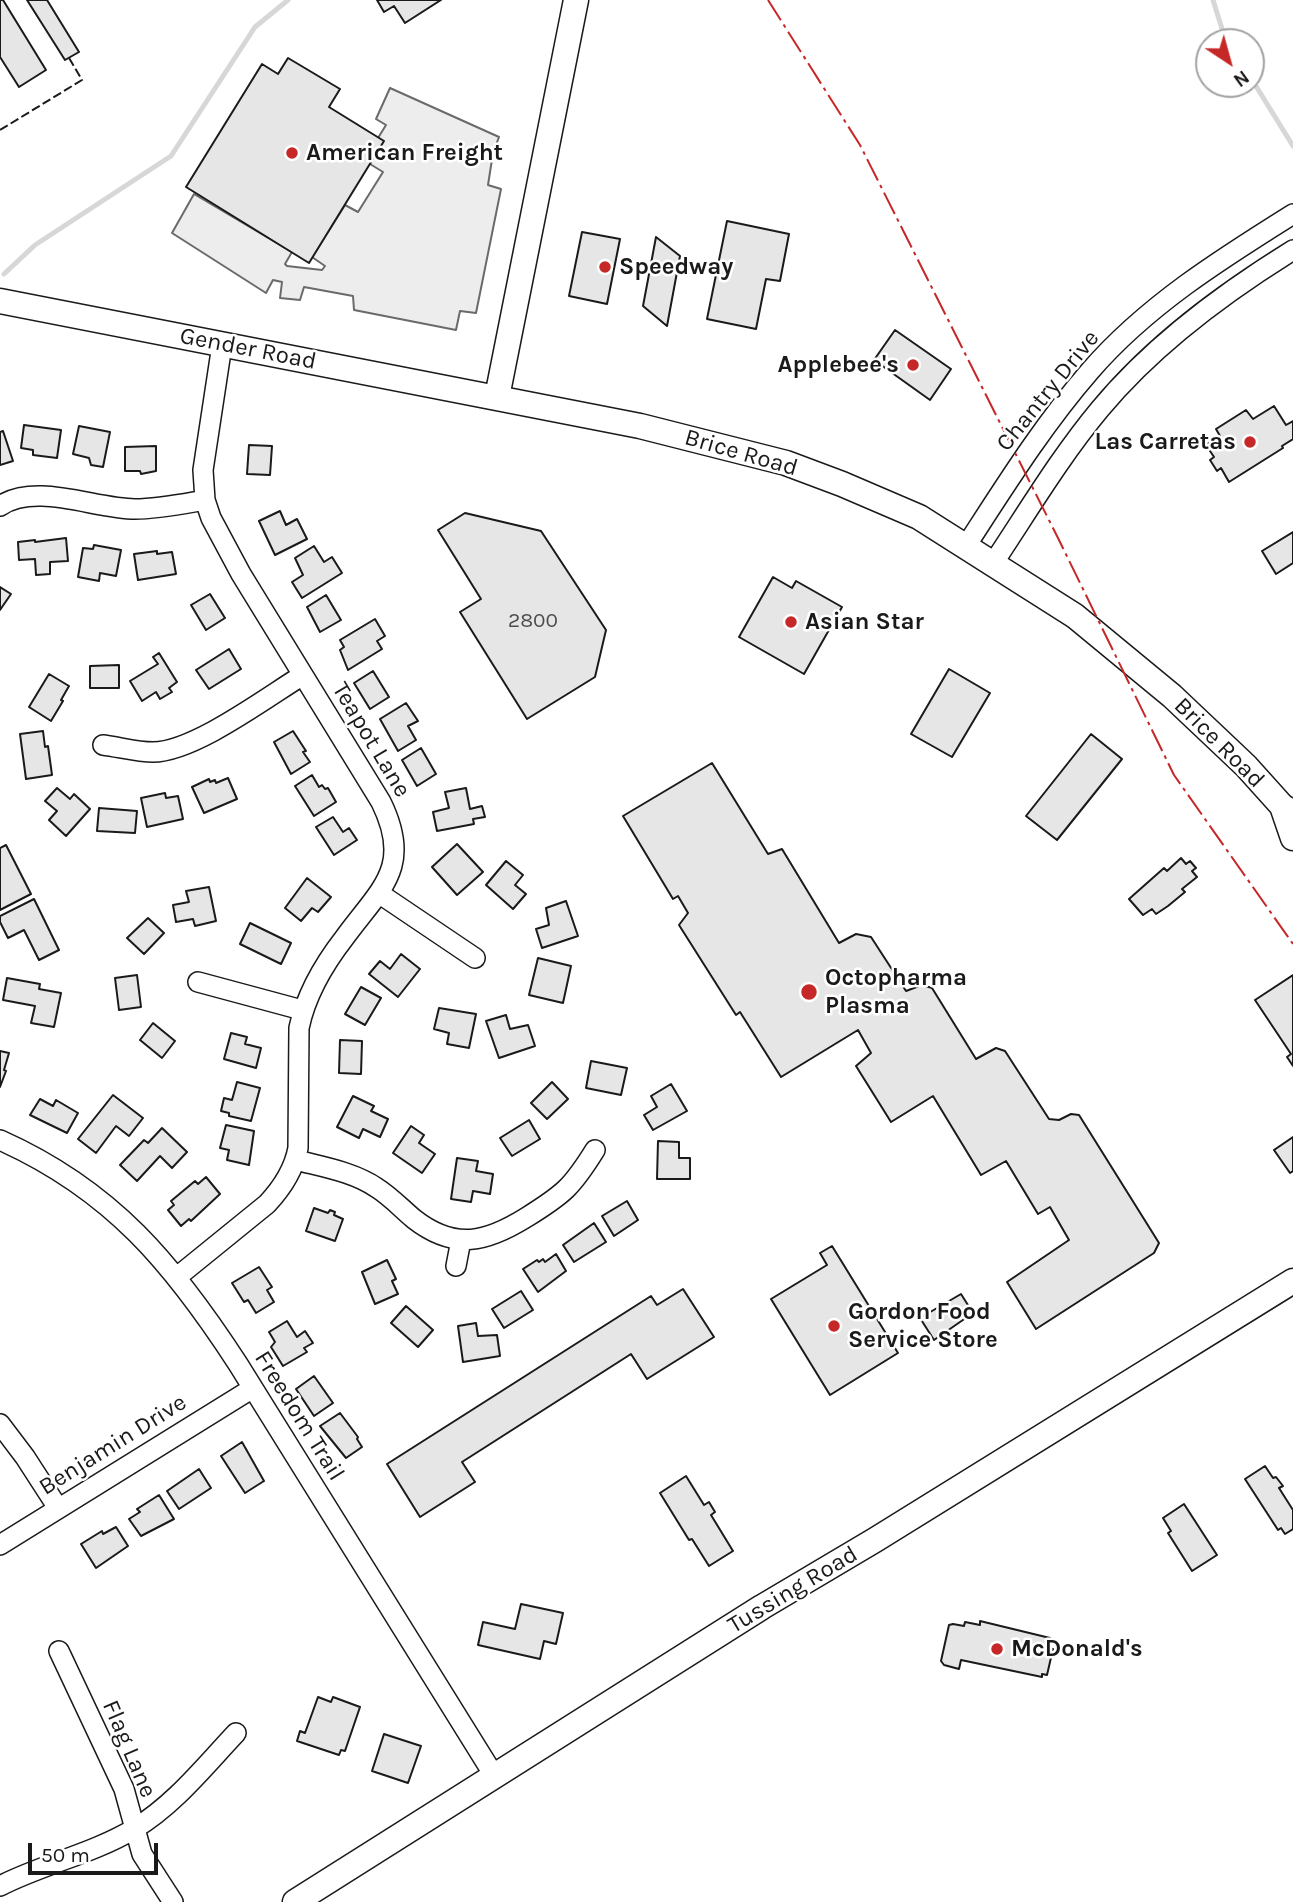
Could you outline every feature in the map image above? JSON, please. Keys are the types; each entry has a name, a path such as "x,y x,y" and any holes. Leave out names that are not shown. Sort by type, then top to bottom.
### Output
{"main road":[{"path":"497,397 576,0"},
{"name":"Gender Road","path":"0,301 497,397"},
{"name":"Brice Road","path":"497,397 640,425 786,463 919,517 994,562 1075,616 1143,670 1288,809 1293,838"},
{"name":"Tussing Road","path":"295,1902 762,1608 1293,1281"}],"street":[{"name":"Chantry Drive","path":"966,546 1032,446 1091,369 1124,336 1189,282 1293,214"},
{"path":"994,562 1059,462 1128,378 1185,326 1241,283 1293,250"},
{"name":"Teapot Lane","path":"177,1277 267,1204 280,1190 296,1160 299,1128 299,1028 302,1010 327,961 380,894 389,878 393,863 394,835 390,818 241,574 211,518 205,500 203,470 206,440 222,345"},
{"path":"0,506 30,497 53,497 133,509 205,500"},
{"path":"103,745 154,752 180,746 203,737 303,675"},
{"path":"380,894 475,958"},
{"path":"198,982 302,1010"},
{"name":"Freedom Trail","path":"0,1140 36,1157 85,1187 131,1226 177,1277 253,1388 495,1777"},
{"path":"296,1160 351,1175 377,1187 431,1230 461,1240 494,1236 567,1191 595,1150"},
{"path":"456,1266 461,1240"},
{"name":"Benjamin Drive","path":"0,1545 253,1388"},
{"path":"0,1424 58,1508"},
{"name":"Flag Lane","path":"59,1651 124,1790 142,1854 173,1902"},
{"path":"0,1886 34,1869 108,1842 135,1829 171,1802 236,1733"}],"shaded area":[{"path":"390,88 499,137 493,153 488,185 501,189 476,313 460,311 456,330 354,310 353,296 304,287 300,300 280,298 282,282 273,280 266,293 172,233 194,194 292,252 285,264 287,266 322,270 325,266 312,257 345,205 358,212 383,172 370,164 378,138 386,125 376,119"}],"building":[{"path":"0,0 3,0 46,70 19,87 0,57"},
{"path":"27,0 47,0 79,52 65,60"},
{"path":"377,0 441,0 405,23 394,6 384,12"},
{"name":"American Freight","path":"288,58 340,89 329,107 384,141 309,263 186,187 262,64 278,74"},
{"path":"727,221 789,234 780,281 766,279 756,329 707,319"},
{"path":"582,232 620,239 607,304 569,296"},
{"path":"656,237 680,256 667,326 643,306"},
{"name":"Applebee's","path":"895,330 951,369 930,400 874,360"},
{"name":"Las Carretas","path":"1274,406 1286,425 1293,421 1293,439 1229,482 1221,468 1217,471 1210,460 1214,457 1206,445 1220,436 1216,429 1246,410 1253,419"},
{"path":"24,425 61,430 57,458 33,455 33,450 21,448"},
{"path":"79,426 110,432 103,467 91,465 89,458 73,454"},
{"path":"3,431 13,461 0,465 0,432"},
{"path":"249,445 272,446 270,475 247,474"},
{"path":"156,446 156,471 141,474 140,471 125,471 125,447"},
{"path":"280,511 286,525 297,519 307,539 275,555 259,521"},
{"path":"465,513 541,531 606,630 595,677 527,719 460,612 481,599 438,530"},
{"path":"1293,532 1293,563 1276,574 1262,551"},
{"path":"66,538 68,561 50,562 50,574 36,575 35,559 19,560 18,542"},
{"path":"94,545 121,550 116,576 100,573 99,581 78,577 83,548 93,549"},
{"path":"314,546 324,562 332,557 342,573 302,598 292,582 303,575 295,558"},
{"path":"157,551 157,554 172,552 176,574 138,580 134,554"},
{"name":"Asian Star","path":"773,577 792,588 796,581 842,607 804,674 739,637"},
{"path":"0,587 11,594 0,610"},
{"path":"210,594 225,618 206,630 191,605"},
{"path":"326,595 341,620 320,632 307,607"},
{"path":"375,619 385,636 377,641 382,649 348,670 340,650 344,647 340,640"},
{"path":"229,649 241,669 209,689 196,670"},
{"path":"159,653 177,682 169,688 172,692 160,699 156,692 142,701 130,681 158,664 153,657"},
{"path":"119,665 119,688 90,688 90,666"},
{"path":"949,669 990,693 952,757 911,734"},
{"path":"373,671 389,697 370,709 354,683"},
{"path":"49,674 69,686 51,721 29,707"},
{"path":"406,703 418,721 408,726 416,740 398,751 380,719"},
{"path":"43,731 52,775 26,779 20,734"},
{"path":"293,731 310,762 291,774 274,742"},
{"path":"1091,734 1122,759 1057,840 1026,816"},
{"path":"421,748 436,774 417,786 402,760"},
{"path":"712,763 768,854 782,849 839,943 856,934 871,937 906,991 922,985 932,988 976,1059 996,1048 1005,1051 1049,1119 1059,1120 1071,1114 1079,1115 1159,1243 1154,1253 1036,1329 1007,1282 1069,1240 1050,1207 1038,1214 1006,1161 981,1175 933,1096 891,1122 856,1066 871,1053 858,1030 781,1077 740,1012 736,1015 679,925 688,913 678,896 673,899 623,816"},
{"path":"312,775 319,787 322,785 325,789 328,788 336,802 314,816 295,786"},
{"path":"228,778 237,799 204,813 192,787 209,779 210,782 215,780 216,783"},
{"path":"57,788 70,799 74,794 90,809 66,836 49,820 57,811 45,801"},
{"path":"466,788 470,809 482,806 485,817 473,819 474,824 437,831 433,812 449,808 445,792"},
{"path":"165,793 166,798 178,796 183,819 147,827 141,798"},
{"path":"99,808 137,811 135,833 97,831"},
{"path":"333,817 343,832 349,828 357,840 334,855 316,827"},
{"path":"457,844 483,872 457,895 432,867"},
{"path":"6,845 31,894 0,910 0,848"},
{"path":"1181,858 1186,864 1190,861 1196,868 1192,871 1197,877 1182,889 1185,892 1168,906 1156,914 1152,909 1143,915 1129,899 1164,868 1167,871"},
{"path":"506,861 523,875 515,885 526,894 513,909 486,885"},
{"path":"307,878 331,897 318,912 312,908 301,921 285,908"},
{"path":"209,887 216,921 195,926 193,919 176,922 173,905 189,902 186,891"},
{"path":"34,899 59,950 39,960 24,930 8,938 0,922 0,916"},
{"path":"566,901 578,936 542,948 536,929 549,925 546,908"},
{"path":"148,918 164,933 144,954 127,938"},
{"path":"250,923 291,943 281,964 240,944"},
{"path":"401,954 420,969 398,997 369,974 380,961 390,969"},
{"path":"538,958 571,966 563,1003 529,995"},
{"path":"137,975 141,1007 119,1010 115,978"},
{"path":"1293,975 1293,1066 1287,1057 1291,1054 1255,1000"},
{"path":"7,978 40,984 39,989 61,993 54,1027 31,1023 35,1006 3,1000"},
{"path":"361,987 381,998 365,1025 345,1014"},
{"path":"439,1008 476,1014 469,1048 447,1044 449,1033 434,1029"},
{"path":"506,1015 510,1029 528,1025 535,1046 499,1058 486,1021"},
{"path":"153,1023 175,1041 162,1058 140,1040"},
{"path":"231,1033 247,1037 245,1044 261,1048 256,1068 224,1059"},
{"path":"340,1040 362,1041 361,1074 339,1073"},
{"path":"0,1051 9,1053 0,1087"},
{"path":"591,1061 627,1068 621,1095 586,1088"},
{"path":"237,1082 260,1088 251,1121 229,1116 229,1113 221,1111 224,1098 232,1100"},
{"path":"552,1082 568,1099 547,1119 531,1103"},
{"path":"671,1084 687,1111 653,1130 644,1115 657,1107 651,1096"},
{"path":"113,1095 143,1118 129,1136 116,1126 96,1153 78,1139"},
{"path":"353,1096 374,1106 371,1111 388,1119 380,1137 363,1129 359,1138 337,1127"},
{"path":"40,1099 53,1106 56,1100 78,1113 67,1133 30,1115"},
{"path":"529,1120 540,1139 512,1156 500,1138"},
{"path":"226,1125 254,1131 249,1165 227,1160 229,1150 220,1148"},
{"path":"411,1126 424,1135 419,1143 435,1154 422,1173 393,1153"},
{"path":"162,1128 187,1152 172,1168 160,1156 137,1181 120,1165 144,1140 148,1143"},
{"path":"1293,1137 1293,1171 1290,1173 1274,1150"},
{"path":"658,1141 679,1142 679,1158 690,1158 690,1179 657,1179"},
{"path":"457,1158 478,1161 476,1171 493,1174 490,1194 473,1191 471,1202 451,1199"},
{"path":"206,1177 220,1194 191,1221 189,1219 181,1226 168,1210 174,1205 171,1201 195,1181 198,1184"},
{"path":"627,1201 638,1220 614,1236 602,1216"},
{"path":"314,1208 328,1213 330,1210 343,1219 335,1241 306,1231"},
{"path":"594,1223 606,1242 574,1262 563,1245"},
{"name":"Gordon Food Service Store","path":"832,1246 898,1353 830,1395 771,1299 827,1265 820,1253"},
{"path":"556,1254 566,1271 538,1292 523,1269 537,1260 539,1262 543,1259 545,1262"},
{"path":"387,1260 396,1279 392,1281 398,1294 375,1304 362,1272"},
{"path":"259,1267 272,1287 267,1290 274,1302 256,1313 248,1300 244,1302 232,1283"},
{"path":"683,1289 714,1337 647,1379 631,1354 462,1462 475,1482 420,1517 387,1464 651,1296 657,1305"},
{"path":"521,1291 533,1310 504,1328 492,1309"},
{"path":"961,1294 973,1313 934,1340 920,1318"},
{"path":"406,1306 433,1330 418,1347 391,1323"},
{"path":"287,1321 297,1337 305,1331 313,1343 304,1348 307,1352 283,1366 271,1347 275,1342 269,1332"},
{"path":"476,1323 478,1336 497,1335 500,1356 463,1362 458,1326"},
{"path":"314,1376 333,1403 314,1416 296,1389"},
{"path":"340,1413 362,1447 346,1458 320,1426"},
{"path":"242,1442 264,1481 245,1493 221,1456"},
{"path":"1265,1466 1283,1486 1279,1488 1293,1510 1293,1529 1285,1534 1281,1528 1278,1530 1245,1479"},
{"path":"199,1469 211,1488 179,1509 167,1491"},
{"path":"686,1476 704,1505 709,1502 715,1512 711,1515 733,1551 709,1566 692,1539 689,1540 660,1493"},
{"path":"159,1495 174,1519 141,1536 129,1519 140,1512 137,1509"},
{"path":"1184,1504 1217,1555 1192,1571 1168,1533 1171,1531 1163,1518"},
{"path":"116,1527 128,1546 96,1568 81,1544 102,1531 103,1534"},
{"path":"521,1604 563,1613 556,1644 544,1641 540,1659 478,1645 483,1622 515,1629"},
{"name":"McDonald's","path":"980,1621 1050,1638 1045,1648 1053,1649 1047,1675 1042,1674 1042,1677 961,1660 959,1669 944,1665 941,1661 949,1625 964,1626 965,1622 980,1625"},
{"path":"318,1697 331,1702 333,1697 360,1707 345,1751 341,1750 339,1755 297,1741 300,1731 305,1733"},
{"path":"384,1734 421,1746 408,1783 372,1771"}],"waterway":[{"path":"4,274 35,245 171,156 255,27 288,0"},
{"path":"1213,0 1222,28"},
{"path":"1263,98 1293,146"}],"fence":[{"path":"0,130 82,80 69,58"}],"power":[{"path":"768,0 860,145 1174,775 1293,944"}],"place":[{"name":"American Freight","path":"292,153"},
{"name":"Speedway","path":"605,267"},
{"name":"Applebee's","path":"913,365"},
{"name":"Las Carretas","path":"1250,442"},
{"name":"Asian Star","path":"791,622"},
{"name":"Octopharma Plasma","path":"809,992"},
{"name":"Gordon Food Service Store","path":"834,1326"},
{"name":"McDonald's","path":"997,1649"}]}
